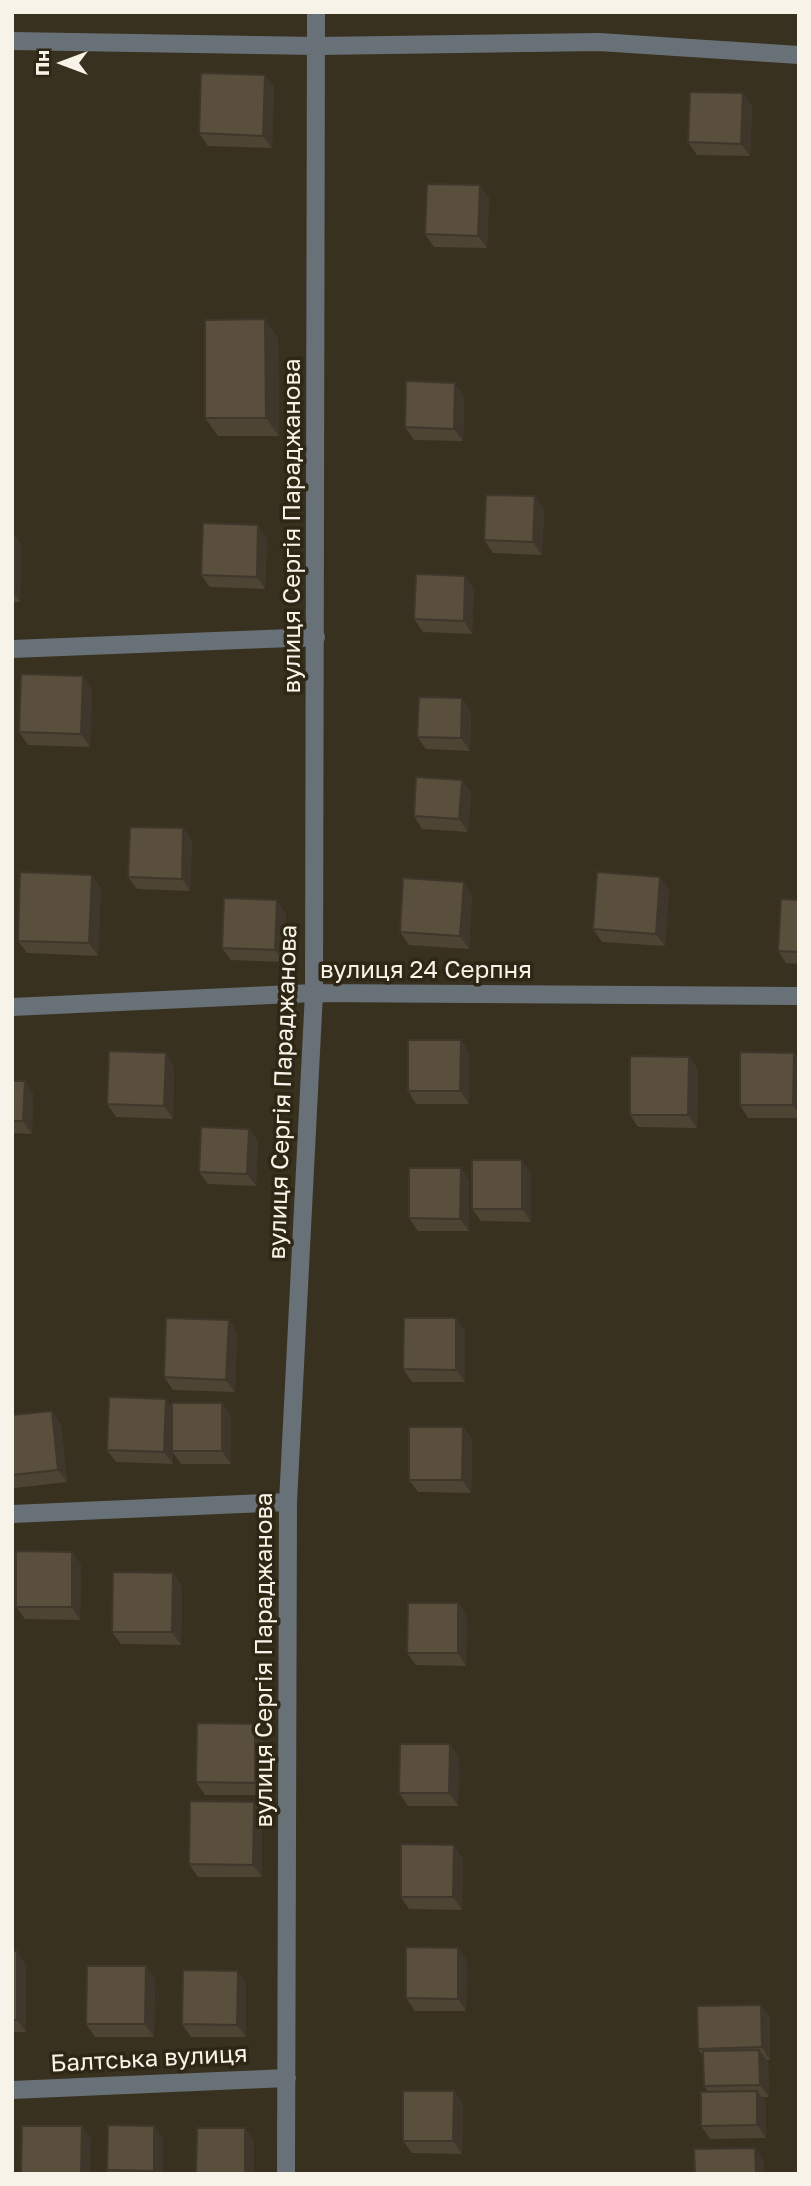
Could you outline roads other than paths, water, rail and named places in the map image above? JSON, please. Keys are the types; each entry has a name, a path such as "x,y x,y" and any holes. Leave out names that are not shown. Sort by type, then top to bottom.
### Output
{"street":[{"name":"вулиця Сергія Параджанова","path":"286,2174 288,1502 314,993 316,12"},
{"path":"12,41 317,46 598,42 799,55"},
{"path":"12,649 316,637"},
{"name":"вулиця 24 Серпня","path":"12,1007 314,993 799,996"},
{"path":"12,1514 288,1502"},
{"name":"Балтська вулиця","path":"12,2090 287,2078"}]}
